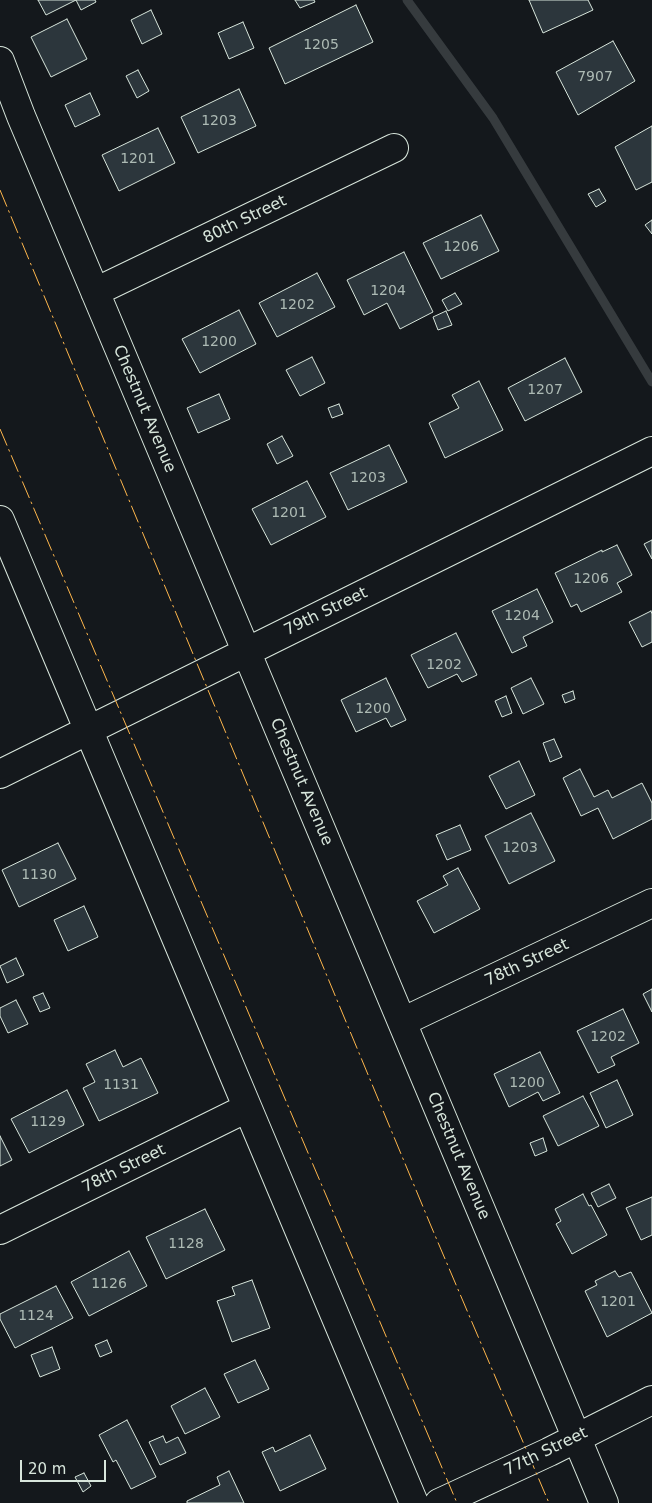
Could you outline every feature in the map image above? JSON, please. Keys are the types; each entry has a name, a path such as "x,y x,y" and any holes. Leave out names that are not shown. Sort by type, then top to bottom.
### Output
{"street":[{"name":"Chestnut Avenue","path":"0,61 21,116 604,1503"},
{"name":"80th Street","path":"95,292 394,148"},
{"name":"79th Street","path":"0,774 652,451"},
{"path":"0,520 414,1503"},
{"name":"78th Street","path":"402,1022 652,903"},
{"name":"78th Street","path":"0,1230 247,1108"},
{"name":"77th Street","path":"439,1503 652,1400"}],"building":[{"path":"38,0 76,0 46,15"},
{"path":"76,0 95,0 96,2 81,10"},
{"path":"295,0 314,0 315,2 300,8"},
{"path":"529,0 588,0 593,10 543,33"},
{"path":"356,5 373,42 285,84 269,48"},
{"path":"151,10 162,34 142,44 131,20"},
{"path":"67,19 87,59 51,77 31,37"},
{"path":"243,22 254,48 229,59 218,33"},
{"path":"613,41 635,81 578,115 556,72"},
{"path":"138,70 149,91 137,98 126,76"},
{"path":"239,89 256,126 198,153 181,117"},
{"path":"90,93 100,115 75,127 65,105"},
{"path":"652,126 652,182 636,190 615,147"},
{"path":"158,128 175,163 119,191 102,155"},
{"path":"599,189 606,201 596,207 588,194"},
{"path":"481,215 499,251 441,279 423,243"},
{"path":"652,220 652,234 645,225"},
{"path":"404,252 433,312 400,329 387,303 364,315 347,280"},
{"path":"317,273 335,307 277,337 259,303"},
{"path":"455,293 462,304 448,311 442,300"},
{"path":"239,310 256,344 200,373 182,339"},
{"path":"446,311 452,325 438,330 433,317"},
{"path":"312,357 325,383 300,396 286,370"},
{"path":"565,358 582,392 525,421 508,388"},
{"path":"479,381 503,430 445,458 429,423 459,408 452,395"},
{"path":"219,394 230,419 198,433 187,408"},
{"path":"339,404 343,414 332,418 328,408"},
{"path":"282,436 293,456 277,464 267,444"},
{"path":"389,445 407,482 348,510 330,473"},
{"path":"307,481 326,517 271,545 252,509"},
{"path":"652,540 652,559 644,544"},
{"path":"617,545 632,575 617,583 622,592 581,612 577,604 571,607 555,573 602,550 602,552"},
{"path":"537,589 553,622 523,637 527,646 512,653 492,611"},
{"path":"651,611 652,642 642,647 629,622"},
{"path":"456,633 477,675 462,682 457,674 428,688 411,655"},
{"path":"386,678 406,720 391,727 386,718 356,732 341,700"},
{"path":"531,678 544,704 523,714 511,688"},
{"path":"573,691 575,699 565,703 562,695"},
{"path":"506,696 512,713 502,717 495,701"},
{"path":"554,739 562,757 550,762 543,743"},
{"path":"519,761 535,795 506,809 489,776"},
{"path":"580,769 594,797 608,790 612,798 642,783 652,803 652,819 613,839 598,808 581,816 563,778"},
{"path":"531,813 555,861 509,884 485,836"},
{"path":"460,825 471,850 447,860 436,835"},
{"path":"58,843 76,879 19,907 2,870"},
{"path":"458,868 480,909 434,933 417,901 448,885 443,876"},
{"path":"84,906 98,937 68,951 54,920"},
{"path":"16,958 24,975 7,983 0,966"},
{"path":"652,989 652,1012 643,994"},
{"path":"43,993 50,1008 40,1012 33,997"},
{"path":"16,1000 28,1024 8,1033 0,1016 0,1008"},
{"path":"623,1009 639,1043 611,1057 615,1065 598,1073 577,1031"},
{"path":"115,1050 123,1067 141,1058 158,1093 99,1121 83,1088 95,1082 86,1064"},
{"path":"540,1052 560,1093 543,1101 538,1092 509,1107 494,1074"},
{"path":"617,1080 633,1115 606,1128 590,1093"},
{"path":"67,1090 84,1125 29,1153 11,1119"},
{"path":"583,1096 599,1126 558,1146 543,1116"},
{"path":"0,1136 12,1160 0,1166"},
{"path":"543,1138 547,1151 535,1156 530,1143"},
{"path":"609,1184 616,1198 598,1207 591,1193"},
{"path":"583,1194 607,1235 572,1254 556,1224 561,1221 555,1209"},
{"path":"652,1197 652,1235 641,1240 626,1208"},
{"path":"205,1209 225,1250 166,1279 146,1237"},
{"path":"129,1251 147,1286 89,1316 71,1282"},
{"path":"615,1271 619,1277 631,1272 652,1313 607,1337 585,1291 597,1285 595,1281"},
{"path":"252,1280 270,1328 232,1342 217,1301 235,1295 232,1287"},
{"path":"56,1286 73,1318 15,1348 0,1319 0,1314"},
{"path":"107,1340 112,1352 100,1357 95,1345"},
{"path":"52,1347 60,1369 40,1377 31,1355"},
{"path":"255,1360 269,1389 238,1403 224,1374"},
{"path":"205,1388 220,1417 185,1434 171,1406"},
{"path":"127,1420 156,1477 131,1489 116,1460 113,1462 99,1435"},
{"path":"310,1435 326,1469 280,1491 262,1452 273,1447 275,1452"},
{"path":"163,1436 166,1443 178,1437 186,1453 160,1465 149,1442"},
{"path":"229,1471 244,1503 187,1503 187,1501 220,1485 217,1477"},
{"path":"84,1473 91,1486 83,1492 75,1477"}],"waterway":[{"path":"407,0 493,118 652,382"}],"power":[{"path":"0,190 431,1226 549,1503"},
{"path":"0,429 457,1503"}]}
